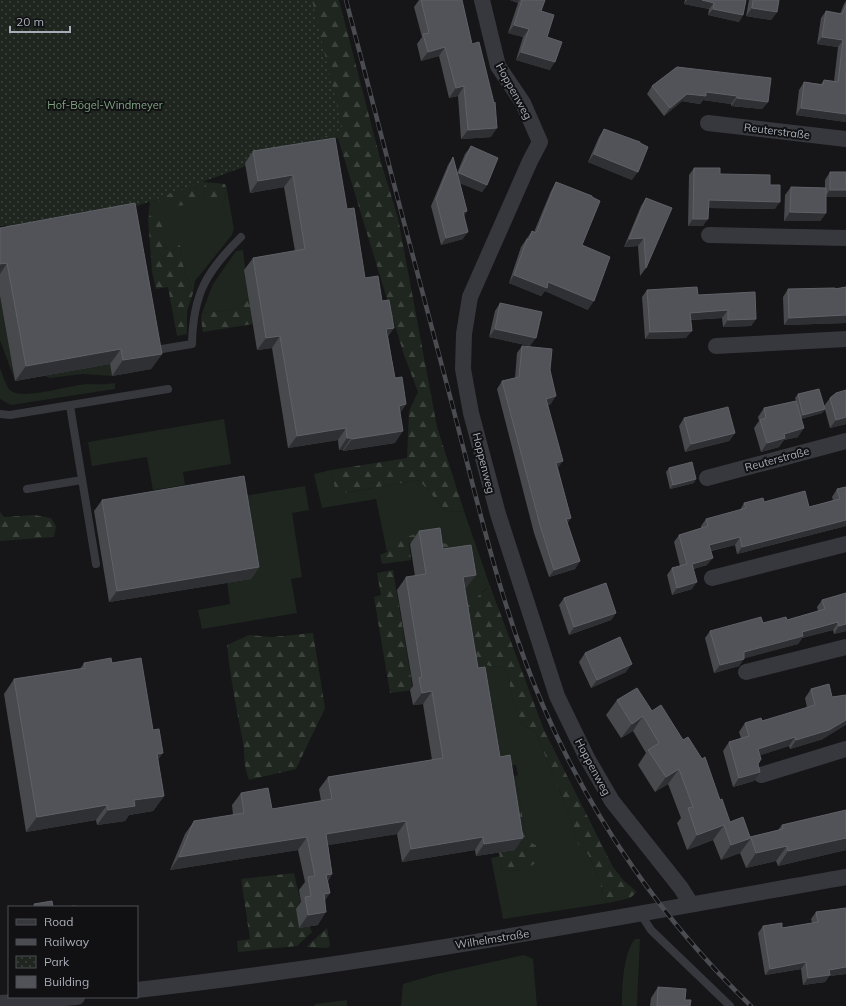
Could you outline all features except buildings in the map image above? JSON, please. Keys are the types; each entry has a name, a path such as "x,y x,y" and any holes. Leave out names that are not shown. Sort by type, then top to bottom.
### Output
{"street":[{"name":"Hoppenweg","path":"482,0 498,66 523,103 540,142 530,161 470,297 464,334 463,369 471,413 498,514 557,696 587,758 612,801 692,904"},
{"name":"Reuterstraße","path":"708,123 846,139"},
{"path":"709,235 846,238"},
{"path":"716,346 846,339"},
{"name":"Reuterstraße","path":"707,478 846,441"},
{"path":"712,578 846,544"},
{"path":"746,672 846,647"},
{"path":"761,775 846,750"},
{"name":"Wilhelmstraße","path":"138,990 246,978 342,964 640,914 846,877"},
{"path":"0,1003 64,998"}],"lane":[{"path":"162,349 192,344 197,301 203,284 226,252 241,237"},
{"path":"0,414 10,416 168,389"},
{"path":"70,406 96,564"},
{"path":"27,489 82,480"},
{"path":"640,914 651,930 730,1006"}],"green space":[{"name":"Hof-Bögel-Windmeyer","path":"0,0 312,0 343,130 124,211 7,231 6,225 0,226"},
{"path":"168,0 339,0 381,162 398,218 437,427 464,511 447,512 419,480 343,493 335,488 331,470 407,458 409,411 418,392 404,355 338,138 234,159"},
{"path":"199,181 205,182 203,198 222,205 227,190 234,229 232,235 195,281 193,293 185,274 180,246 165,249 163,238 152,213 148,218 150,200 159,202"},
{"path":"199,181 196,201 190,204 173,205 150,200"},
{"path":"205,182 225,184 227,190 222,205 213,207 203,198"},
{"path":"152,213 161,215 165,249 180,245 185,274 193,293 187,311 187,334 177,336 168,287 156,289 152,272 148,218"},
{"path":"243,250 249,297 233,309 202,313 213,284 236,251"},
{"path":"0,296 15,381 0,340"},
{"path":"249,297 253,324 203,332 201,320 202,313 233,309"},
{"path":"110,364 112,376 83,374 50,378 44,376"},
{"path":"0,368 8,388 13,392 20,394 38,393 87,384 115,383 115,389 11,405 0,399"},
{"path":"224,419 231,464 183,472 185,485 153,490 147,457 92,466 88,442"},
{"path":"331,470 335,488 344,493 419,480 447,512 464,511 490,586 482,592 490,666 504,668 509,678 511,695 522,724 536,733 567,809 578,844 588,854 601,885 602,898 608,903 503,919 491,858 500,856 502,871 521,870 541,860 527,841 515,776 518,775 516,765 495,768 442,544 431,533 387,552 376,499 322,508 314,474"},
{"path":"305,486 309,510 292,513 302,577 291,579 297,613 202,629 198,610 230,604 227,583 251,579 238,497"},
{"path":"0,512 4,517 34,515 51,518 56,526 54,537 0,541"},
{"path":"418,533 467,552 434,561 430,540 409,543 411,560 382,564 380,555 393,549 395,541"},
{"path":"393,570 413,690 390,693 374,597 381,595 377,573"},
{"path":"490,586 544,730 613,867 623,880 637,892 630,898 608,903 602,898 601,885 596,872 588,854 578,844 567,809 536,733 522,724 511,695 509,678 504,668 490,666 473,659 465,618 468,605"},
{"path":"313,633 325,708 296,769 249,780 231,680 227,645 249,635 272,637"},
{"path":"515,776 527,841 538,846 541,861 521,870 502,871 499,852 502,778"},
{"path":"294,873 302,908 312,932 297,946 238,952 237,941 250,939 241,879"},
{"path":"327,928 330,945 328,948 306,947"},
{"path":"635,939 640,939 637,1006 622,1006 623,980 626,961 631,945"},
{"path":"524,955 533,959 537,1006 401,1006 403,984 437,974"},
{"path":"347,1000 347,1006 314,1006 315,1004"}],"railway":[{"path":"346,0 501,589 528,669 544,708 584,790 633,867 689,940 719,974 751,1006"}]}
